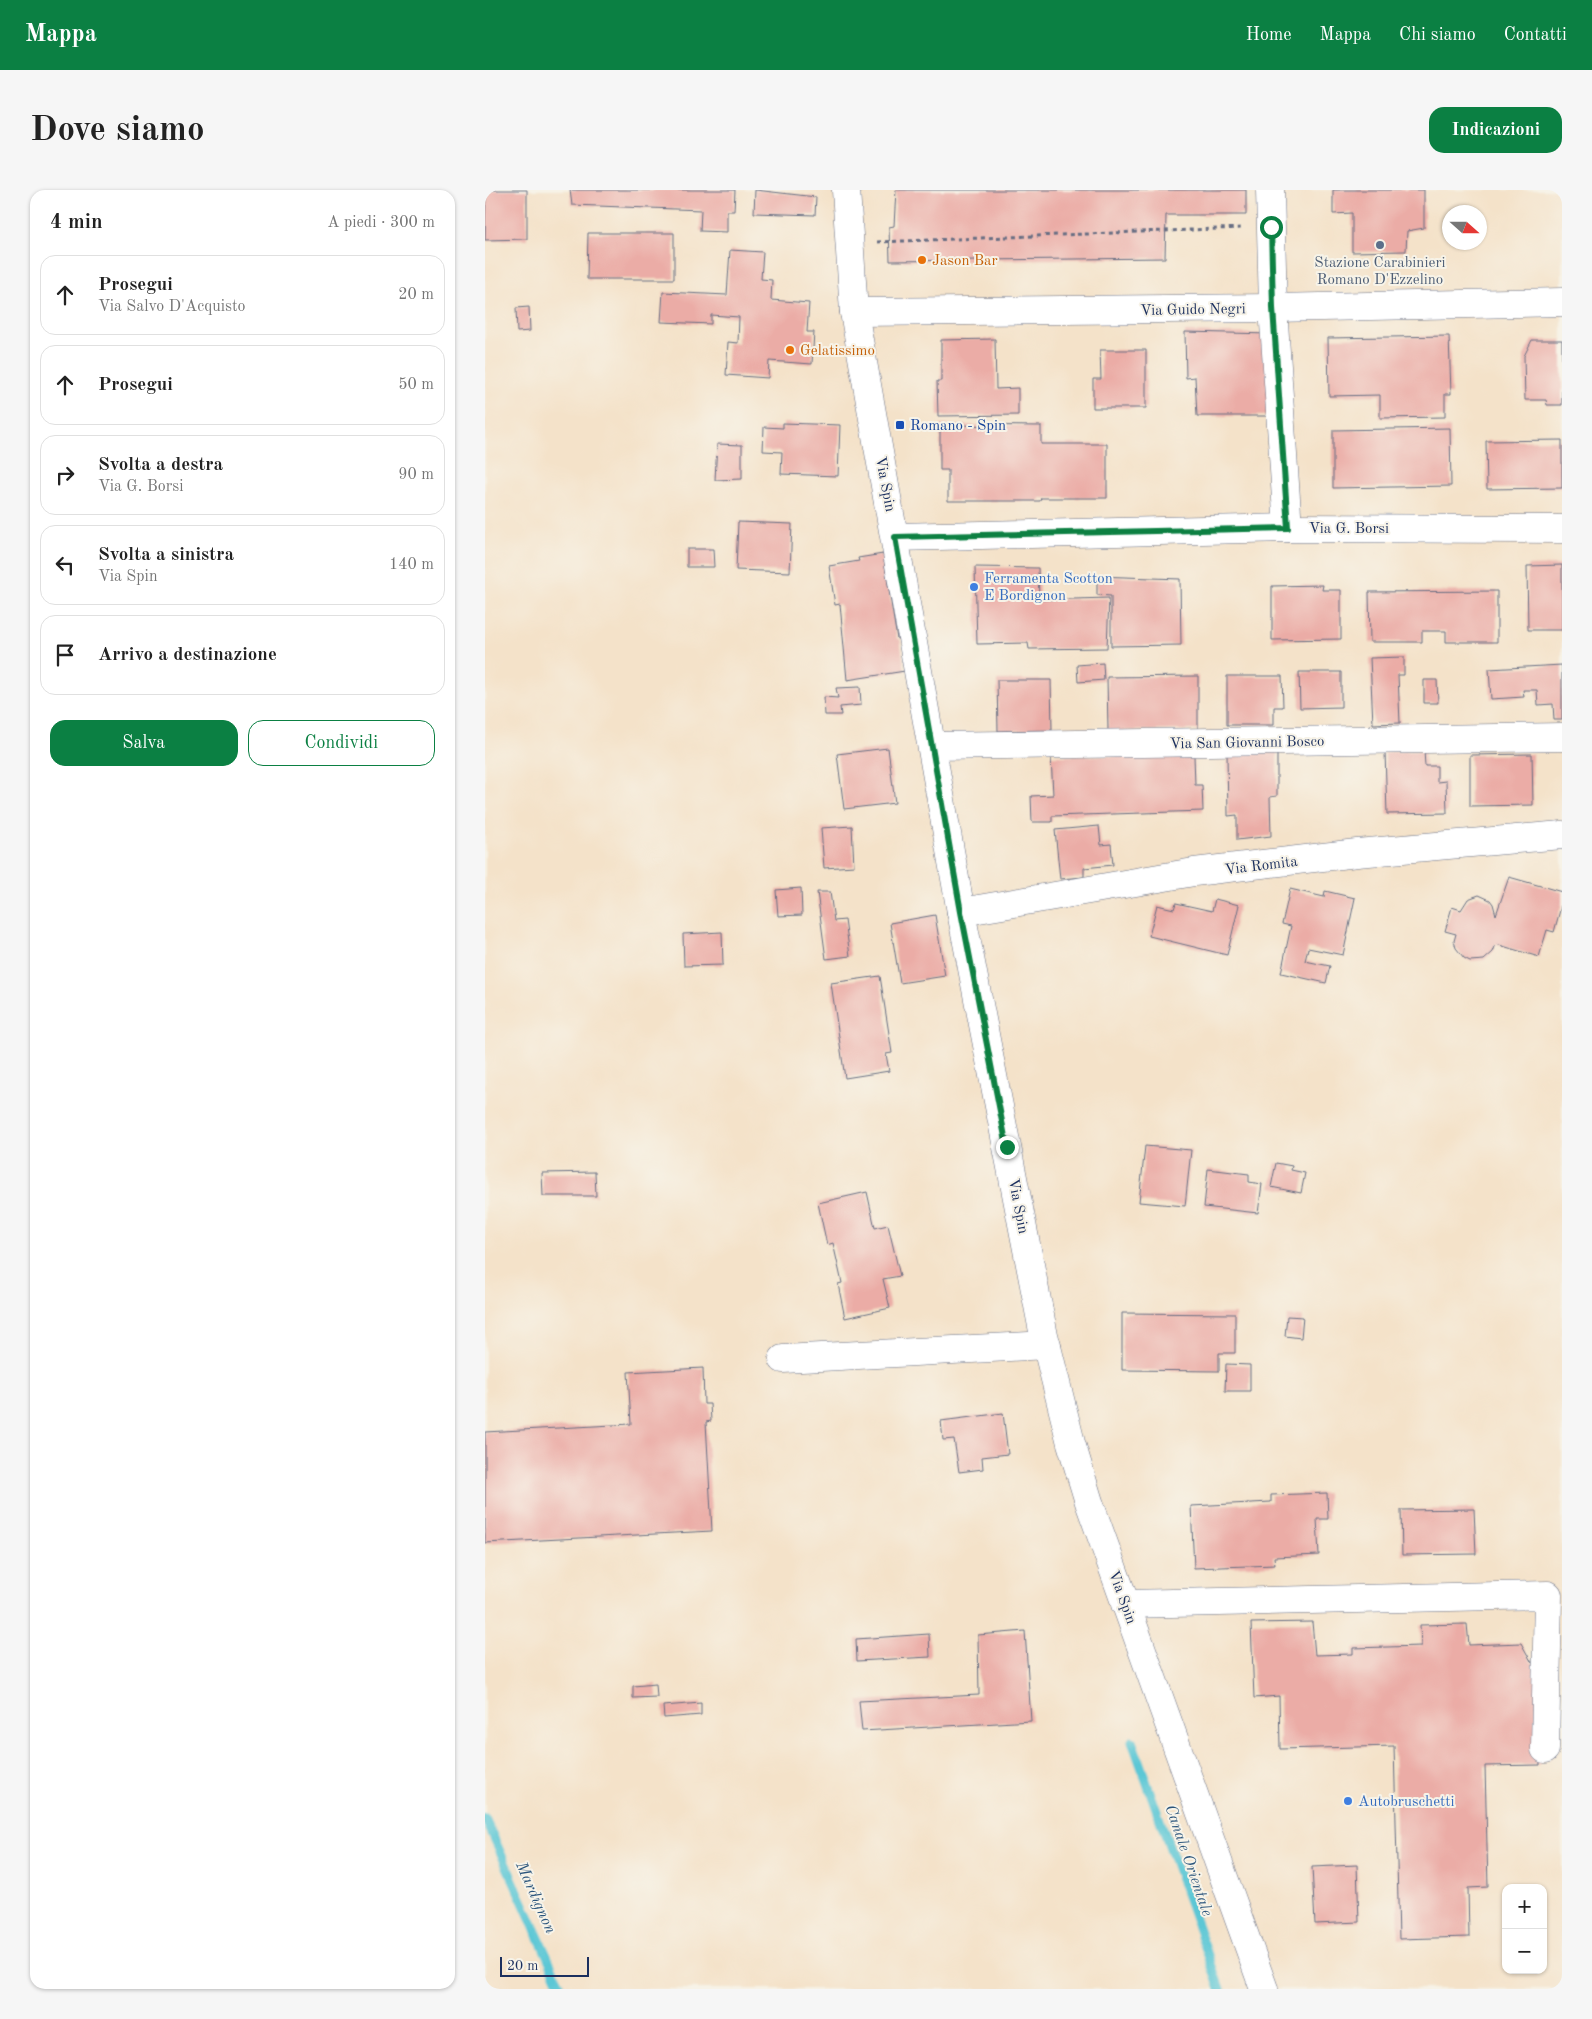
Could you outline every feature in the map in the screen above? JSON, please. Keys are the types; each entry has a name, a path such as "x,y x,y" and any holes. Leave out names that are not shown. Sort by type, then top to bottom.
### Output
{"street":[{"name":"Via Spin","path":"846,190 854,312 961,912 1047,1345 1071,1443 1095,1520 1264,1989"},
{"path":"1270,190 1273,308 1288,528"},
{"name":"Via Guido Negri","path":"854,312 1273,308 1562,302"},
{"name":"Via G. Borsi","path":"895,537 1288,528 1562,529"},
{"name":"Via San Giovanni Bosco","path":"932,746 1562,737"},
{"name":"Via Romita","path":"961,912 1194,872 1357,853 1562,835"},
{"path":"783,1359 1047,1345"},
{"path":"1125,1604 1548,1595 1545,1749"}],"path":[{"path":"849,244 1271,227"}],"building":[{"path":"486,190 527,190 527,239 485,240"},
{"path":"570,190 735,190 734,211 727,211 727,232 700,231 701,210 572,205"},
{"path":"755,190 816,197 815,215 754,213"},
{"path":"896,190 1246,190 1246,215 1166,215 1165,258 890,261 889,227 894,226"},
{"path":"1333,190 1424,190 1424,228 1407,231 1406,251 1352,252 1352,213 1333,214"},
{"path":"588,233 674,233 674,279 587,279"},
{"path":"730,250 763,252 761,279 772,280 771,300 809,303 807,332 814,332 812,364 769,361 768,378 726,375 728,342 738,343 739,317 711,315 711,324 661,322 663,292 727,295"},
{"path":"529,307 530,331 517,332 516,308"},
{"path":"1185,332 1270,334 1274,416 1197,416 1195,377 1186,378"},
{"path":"1449,336 1451,394 1445,394 1445,417 1380,418 1380,395 1329,396 1328,338"},
{"path":"995,339 996,389 1018,388 1018,415 938,416 937,381 941,381 941,340"},
{"path":"1532,340 1562,340 1562,405 1547,405 1546,400 1525,400 1524,356"},
{"path":"1100,350 1146,350 1146,408 1093,408 1093,379 1101,379"},
{"path":"783,423 840,425 838,476 781,474 782,452 763,451 764,427 783,428"},
{"path":"940,425 1041,426 1041,444 1107,444 1107,498 1041,498 1040,501 948,501 948,470 940,470"},
{"path":"1450,428 1451,486 1333,488 1333,430"},
{"path":"1562,440 1562,488 1487,489 1486,441"},
{"path":"717,444 742,445 742,479 715,480"},
{"path":"738,522 792,524 790,572 736,570"},
{"path":"687,549 713,549 714,567 687,567"},
{"path":"883,554 897,639 900,639 905,671 847,680 840,604 835,605 829,566 859,561 858,558"},
{"path":"1562,565 1562,630 1528,630 1527,566"},
{"path":"975,567 1038,568 1039,600 1109,598 1107,648 1029,649 1028,643 977,644"},
{"path":"1097,576 1180,579 1181,645 1111,646 1111,596 1097,595"},
{"path":"1323,585 1322,590 1341,590 1341,639 1272,640 1272,586"},
{"path":"1497,591 1497,642 1446,642 1446,631 1422,631 1422,642 1370,642 1369,592"},
{"path":"1404,657 1404,675 1398,675 1400,723 1373,724 1370,658"},
{"path":"1103,663 1104,680 1078,682 1077,665"},
{"path":"1562,665 1562,720 1554,720 1553,704 1538,705 1537,690 1523,690 1524,697 1491,699 1489,669"},
{"path":"1299,672 1341,672 1341,707 1300,708"},
{"path":"1198,676 1198,730 1108,731 1107,677"},
{"path":"1227,676 1282,676 1283,707 1274,707 1274,725 1227,725"},
{"path":"997,680 1051,680 1052,730 998,731"},
{"path":"1424,680 1437,680 1438,703 1424,703"},
{"path":"860,687 861,705 840,707 841,715 825,715 824,697 838,698 836,688"},
{"path":"888,748 895,803 844,809 837,754"},
{"path":"1424,751 1425,766 1437,766 1437,782 1446,781 1447,813 1387,814 1385,752"},
{"path":"1277,752 1277,796 1270,797 1271,836 1237,840 1237,815 1228,816 1227,753"},
{"path":"1532,754 1533,805 1470,806 1470,755"},
{"path":"1051,756 1194,756 1195,785 1202,785 1203,811 1052,816 1052,822 1032,822 1031,796 1053,795"},
{"path":"852,826 854,866 824,868 821,828"},
{"path":"1099,826 1101,845 1111,844 1113,865 1084,868 1084,877 1060,879 1055,830"},
{"path":"1509,877 1562,892 1562,903 1554,932 1547,930 1539,957 1496,944 1493,952 1484,960 1470,961 1464,958 1456,948 1454,941 1456,934 1445,931 1452,907 1461,910 1468,899 1479,895 1490,900 1496,915"},
{"path":"801,888 802,915 778,916 776,890"},
{"path":"1290,889 1324,897 1325,891 1355,898 1343,955 1308,948 1305,961 1330,966 1326,983 1281,973 1291,926 1282,924"},
{"path":"817,892 830,892 834,921 845,920 850,956 826,959"},
{"path":"1215,899 1239,905 1227,955 1149,936 1157,905 1174,909 1176,903 1212,911"},
{"path":"935,915 945,976 900,983 890,923"},
{"path":"722,932 723,965 684,966 683,934"},
{"path":"880,976 892,1053 886,1054 889,1071 845,1078 831,983"},
{"path":"1145,1146 1191,1150 1185,1206 1139,1202"},
{"path":"1276,1163 1292,1166 1291,1170 1305,1173 1301,1193 1271,1187"},
{"path":"1208,1169 1249,1174 1249,1182 1262,1184 1258,1213 1204,1207"},
{"path":"595,1172 596,1196 543,1196 542,1173"},
{"path":"867,1192 875,1228 888,1225 900,1276 883,1279 890,1308 845,1318 838,1284 842,1283 833,1243 827,1245 818,1203"},
{"path":"1122,1313 1235,1314 1235,1353 1219,1353 1219,1371 1122,1370"},
{"path":"1287,1316 1303,1317 1301,1338 1285,1336"},
{"path":"1226,1364 1250,1365 1250,1391 1225,1391"},
{"path":"703,1368 704,1404 710,1404 711,1421 706,1422 712,1531 485,1543 485,1432 631,1424 628,1372"},
{"path":"1003,1413 1008,1454 982,1457 983,1469 959,1472 954,1439 943,1440 941,1421"},
{"path":"1327,1493 1328,1519 1317,1519 1319,1555 1274,1557 1275,1565 1194,1568 1191,1506 1271,1502 1271,1495"},
{"path":"1474,1509 1476,1554 1402,1555 1401,1510"},
{"path":"1312,1622 1315,1655 1353,1654 1353,1648 1421,1646 1420,1625 1467,1624 1469,1645 1521,1643 1532,1663 1538,1663 1540,1765 1485,1766 1488,1887 1468,1888 1469,1937 1399,1939 1394,1746 1280,1749 1279,1696 1254,1698 1251,1623"},
{"path":"1025,1631 1031,1721 862,1731 859,1701 979,1695 978,1635"},
{"path":"929,1634 930,1657 857,1661 856,1639"},
{"path":"656,1684 657,1697 633,1698 633,1686"},
{"path":"701,1703 701,1715 664,1718 663,1706"},
{"path":"1357,1865 1359,1922 1315,1924 1312,1867"}],"waterway":[{"name":"Canale Orientale","path":"1132,1741 1220,1989"},
{"name":"Mardignon","path":"485,1818 562,1989"}],"place":[{"name":"Stazione Carabinieri Romano D'Ezzelino","path":"1380,245"},
{"name":"Jason Bar","path":"922,260"},
{"name":"Gelatissimo","path":"790,350"},
{"name":"Romano - Spin","path":"900,425"},
{"name":"Ferramenta Scotton E Bordignon","path":"974,587"},
{"name":"Autobruschetti","path":"1348,1801"}],"route":[{"path":"1007,1147 961,912 895,537 1288,528 1273,308 1271,227"}]}
